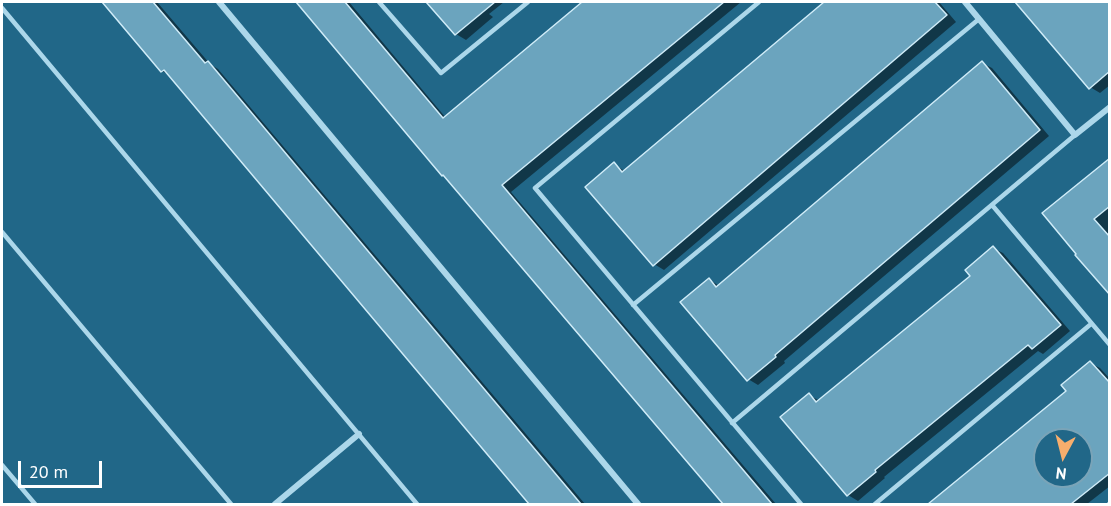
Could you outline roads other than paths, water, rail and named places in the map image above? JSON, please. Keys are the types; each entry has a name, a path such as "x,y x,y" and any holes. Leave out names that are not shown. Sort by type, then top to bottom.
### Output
{"street":[{"path":"219,2 638,504"},
{"path":"964,2 1075,135 1110,107"},
{"path":"275,504 358,434"}],"lane":[{"path":"379,2 441,73 528,2"},
{"path":"759,2 535,188 801,504"},
{"path":"2,8 417,504"},
{"path":"633,305 979,20"},
{"path":"732,423 1075,135"},
{"path":"992,205 1110,345"},
{"path":"2,232 231,504"},
{"path":"875,504 1091,324"},
{"path":"2,465 35,504"}]}
